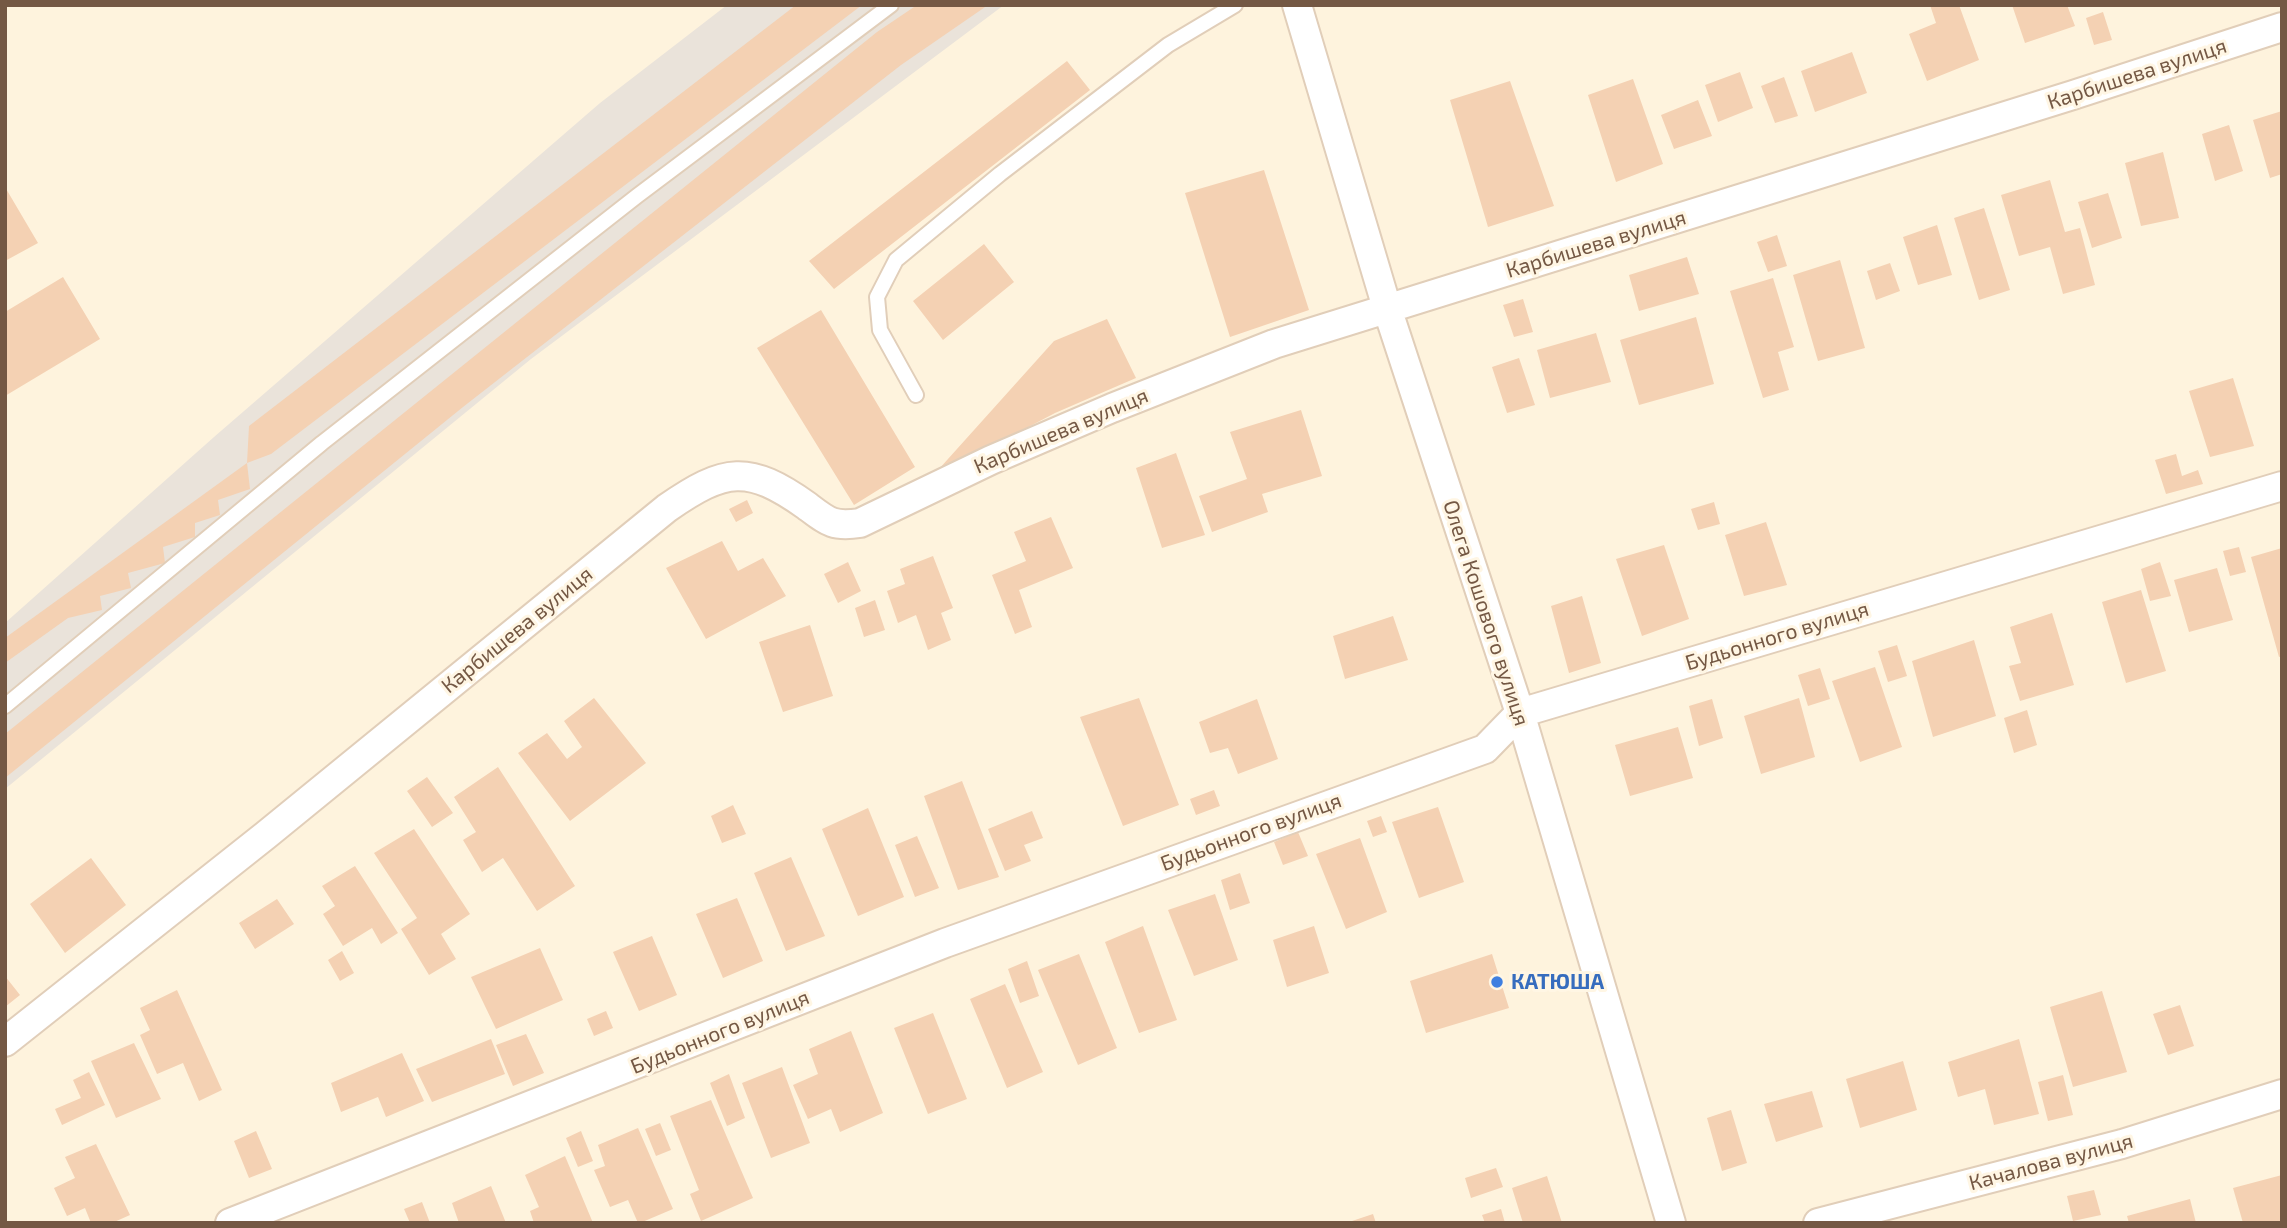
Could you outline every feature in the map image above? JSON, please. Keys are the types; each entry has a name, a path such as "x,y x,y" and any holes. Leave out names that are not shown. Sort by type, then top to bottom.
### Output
{"street":[{"name":"Олега Кошового вулиця","path":"1297,5 1387,309 1520,713 1671,1223"},
{"name":"Карбишева вулиця","path":"5,1042 234,861 646,524 695,488 722,477 737,475 753,478 783,490 824,520 840,526 860,523 991,460 1274,344 2282,27"},
{"name":"Будьонного вулиця","path":"230,1223 945,943 1485,749 1520,713 2282,486"},
{"name":"Качалова вулиця","path":"1818,1223 2122,1144 2282,1094"}],"lane":[{"path":"5,705 322,443 638,196 891,5"},
{"path":"916,395 880,330 877,298 896,260 1000,174 1157,53 1235,5"}],"shaded area":[{"path":"727,5 1004,5 531,359 5,789 5,623 214,437 600,103"}],"building":[{"path":"796,5 862,5 271,454 247,463 249,426"},
{"path":"917,5 988,5 901,65 463,407 5,778 5,734 877,32"},
{"path":"1930,5 1959,5 1979,60 1927,81 1909,34 1936,23"},
{"path":"2012,5 2067,5 2075,26 2025,43"},
{"path":"2103,12 2112,40 2094,45 2086,18"},
{"path":"1852,52 1867,93 1815,112 1801,71"},
{"path":"1067,61 1090,90 834,289 809,261"},
{"path":"1740,72 1753,108 1718,122 1705,85"},
{"path":"1784,77 1798,116 1775,123 1761,86"},
{"path":"1633,79 1663,164 1616,182 1588,95"},
{"path":"1510,81 1554,206 1488,227 1450,100"},
{"path":"1698,100 1712,136 1674,149 1661,115"},
{"path":"2282,111 2282,174 2270,178 2253,120"},
{"path":"2229,125 2243,171 2215,181 2202,134"},
{"path":"2163,152 2179,218 2141,226 2125,163"},
{"path":"1264,170 1309,310 1230,337 1185,193"},
{"path":"2050,180 2065,232 2080,228 2095,285 2063,294 2050,247 2019,256 2001,195"},
{"path":"5,187 38,243 5,261"},
{"path":"2108,193 2122,238 2092,248 2078,202"},
{"path":"1984,208 2010,290 1979,300 1954,218"},
{"path":"1937,225 1952,275 1918,285 1903,237"},
{"path":"1777,235 1787,266 1768,272 1757,242"},
{"path":"984,244 1014,282 943,340 913,301"},
{"path":"1687,257 1699,294 1639,311 1629,275"},
{"path":"1840,260 1865,348 1818,361 1793,275"},
{"path":"1890,263 1900,291 1876,300 1867,271"},
{"path":"63,277 100,339 5,396 5,312"},
{"path":"1773,278 1794,347 1778,352 1789,390 1763,398 1730,291"},
{"path":"1523,299 1533,332 1514,337 1503,305"},
{"path":"821,310 915,467 854,505 757,348"},
{"path":"1696,317 1714,384 1639,405 1620,340"},
{"path":"1107,319 1136,378 1055,413 930,479 1054,341"},
{"path":"1596,333 1611,382 1550,398 1537,350"},
{"path":"1519,358 1535,405 1507,413 1492,367"},
{"path":"2233,378 2254,446 2210,457 2189,391"},
{"path":"1301,410 1322,476 1262,494 1268,512 1212,532 1199,496 1247,479 1230,432"},
{"path":"1176,453 1205,535 1162,548 1136,468"},
{"path":"2176,454 2182,476 2198,470 2203,484 2166,494 2155,460"},
{"path":"247,463 250,489 218,500 220,515 195,523 195,537 163,547 165,563 128,573 131,588 100,596 102,610 68,618 5,663 5,638"},
{"path":"747,500 753,513 736,522 729,509"},
{"path":"1714,502 1720,524 1698,530 1691,509"},
{"path":"1051,517 1073,568 1019,590 1032,627 1015,634 992,575 1026,561 1014,532"},
{"path":"1766,522 1787,585 1744,596 1725,535"},
{"path":"722,541 738,571 763,558 786,596 706,639 666,568"},
{"path":"1664,545 1689,619 1642,636 1616,559"},
{"path":"2239,547 2246,572 2230,576 2223,551"},
{"path":"2282,548 2282,656 2279,657 2251,557"},
{"path":"933,556 953,608 941,613 951,640 928,650 916,615 898,623 887,591 905,584 900,569"},
{"path":"848,562 861,591 838,603 824,574"},
{"path":"2160,562 2171,596 2150,601 2141,569"},
{"path":"2217,568 2233,620 2189,632 2174,580"},
{"path":"2141,590 2166,671 2126,683 2102,602"},
{"path":"1582,596 1601,663 1569,673 1551,606"},
{"path":"875,600 885,630 864,637 855,608"},
{"path":"2052,613 2074,685 2020,701 2009,666 2021,663 2010,627"},
{"path":"1393,616 1408,660 1345,679 1333,636"},
{"path":"810,625 833,696 783,712 759,642"},
{"path":"1974,640 1996,716 1933,737 1912,661"},
{"path":"1897,645 1907,676 1888,682 1878,651"},
{"path":"1875,667 1902,747 1860,762 1832,681"},
{"path":"1820,668 1830,699 1808,706 1798,675"},
{"path":"594,698 646,763 570,821 518,753 547,733 567,759 582,747 564,721"},
{"path":"1139,698 1179,805 1123,826 1080,717"},
{"path":"1799,698 1815,757 1761,774 1744,716"},
{"path":"1257,699 1278,759 1238,774 1228,748 1210,753 1199,722"},
{"path":"1712,699 1723,738 1699,746 1689,706"},
{"path":"2027,710 2037,745 2014,753 2004,718"},
{"path":"1678,727 1693,778 1630,796 1615,745"},
{"path":"498,767 575,886 537,911 503,858 482,872 463,840 476,832 454,797"},
{"path":"427,777 453,813 432,827 407,791"},
{"path":"962,781 999,877 958,890 924,796"},
{"path":"1214,790 1220,806 1196,815 1190,799"},
{"path":"733,805 746,834 722,843 711,816"},
{"path":"1438,807 1464,882 1419,898 1392,822"},
{"path":"868,808 904,897 858,916 822,829"},
{"path":"1032,811 1043,838 1024,845 1031,861 1005,871 988,829"},
{"path":"1381,816 1387,832 1373,837 1367,821"},
{"path":"414,829 470,914 441,934 456,959 429,975 401,929 417,918 374,853"},
{"path":"1298,832 1308,856 1283,865 1274,842"},
{"path":"917,836 939,888 915,897 895,845"},
{"path":"1360,838 1387,912 1346,929 1316,854"},
{"path":"791,857 825,936 786,951 754,873"},
{"path":"91,858 126,905 65,953 30,904"},
{"path":"355,866 398,933 381,944 372,928 343,946 323,914 335,906 322,886"},
{"path":"1240,873 1250,903 1230,910 1221,880"},
{"path":"1215,894 1238,960 1194,976 1168,910"},
{"path":"737,898 763,961 723,978 696,914"},
{"path":"277,899 294,924 255,949 239,923"},
{"path":"1143,926 1177,1020 1139,1033 1105,942"},
{"path":"1314,926 1329,973 1287,987 1273,940"},
{"path":"652,936 677,995 639,1011 613,952"},
{"path":"540,948 563,1000 496,1029 471,977"},
{"path":"342,951 354,973 340,981 328,960"},
{"path":"1079,954 1117,1048 1078,1065 1038,970"},
{"path":"1492,954 1509,1008 1426,1033 1410,981"},
{"path":"1027,961 1039,996 1020,1003 1008,969"},
{"path":"5,976 20,995 5,1007"},
{"path":"1005,984 1043,1072 1007,1088 970,999"},
{"path":"177,990 222,1090 199,1101 183,1063 157,1074 140,1035 150,1030 140,1008"},
{"path":"2102,991 2127,1072 2073,1087 2050,1007"},
{"path":"2180,1005 2194,1046 2168,1055 2153,1014"},
{"path":"606,1011 613,1028 594,1036 587,1019"},
{"path":"933,1013 967,1099 928,1114 894,1028"},
{"path":"851,1031 883,1113 840,1132 831,1109 808,1119 793,1085 818,1074 809,1049"},
{"path":"526,1034 544,1073 513,1086 496,1045"},
{"path":"491,1039 505,1074 432,1102 416,1069"},
{"path":"2019,1039 2039,1114 1994,1125 1985,1089 1958,1097 1948,1062"},
{"path":"134,1043 161,1099 116,1118 91,1061"},
{"path":"402,1053 424,1101 386,1117 378,1097 341,1112 331,1083"},
{"path":"1903,1061 1917,1110 1860,1128 1846,1079"},
{"path":"782,1067 810,1143 771,1158 742,1083"},
{"path":"89,1072 105,1105 62,1125 55,1109 81,1098 73,1080"},
{"path":"729,1074 745,1118 727,1126 710,1083"},
{"path":"2063,1075 2073,1115 2048,1121 2038,1082"},
{"path":"1812,1091 1823,1127 1776,1142 1764,1104"},
{"path":"711,1100 753,1198 701,1221 690,1194 699,1190 670,1116"},
{"path":"1731,1110 1747,1163 1722,1171 1707,1118"},
{"path":"660,1123 671,1150 656,1156 645,1129"},
{"path":"638,1128 673,1209 640,1223 628,1200 610,1207 594,1170 605,1166 598,1145"},
{"path":"256,1131 272,1169 249,1178 234,1141"},
{"path":"581,1131 593,1161 578,1167 566,1138"},
{"path":"96,1144 130,1215 112,1223 91,1223 85,1208 67,1216 54,1188 75,1178 65,1157"},
{"path":"565,1156 593,1223 534,1223 530,1211 539,1207 525,1175"},
{"path":"1496,1168 1503,1187 1471,1198 1465,1178"},
{"path":"2282,1175 2282,1223 2243,1223 2233,1188"},
{"path":"1547,1176 1562,1223 1523,1223 1512,1188"},
{"path":"491,1186 506,1223 459,1223 452,1203"},
{"path":"2094,1190 2101,1215 2073,1221 2067,1196"},
{"path":"2190,1199 2196,1223 2129,1223 2127,1216"},
{"path":"422,1202 430,1223 410,1223 404,1209"},
{"path":"1501,1209 1505,1223 1485,1223 1482,1215"},
{"path":"1373,1214 1376,1223 1349,1223 1349,1222"}],"place":[{"name":"КАТЮША","path":"1497,982"}]}
